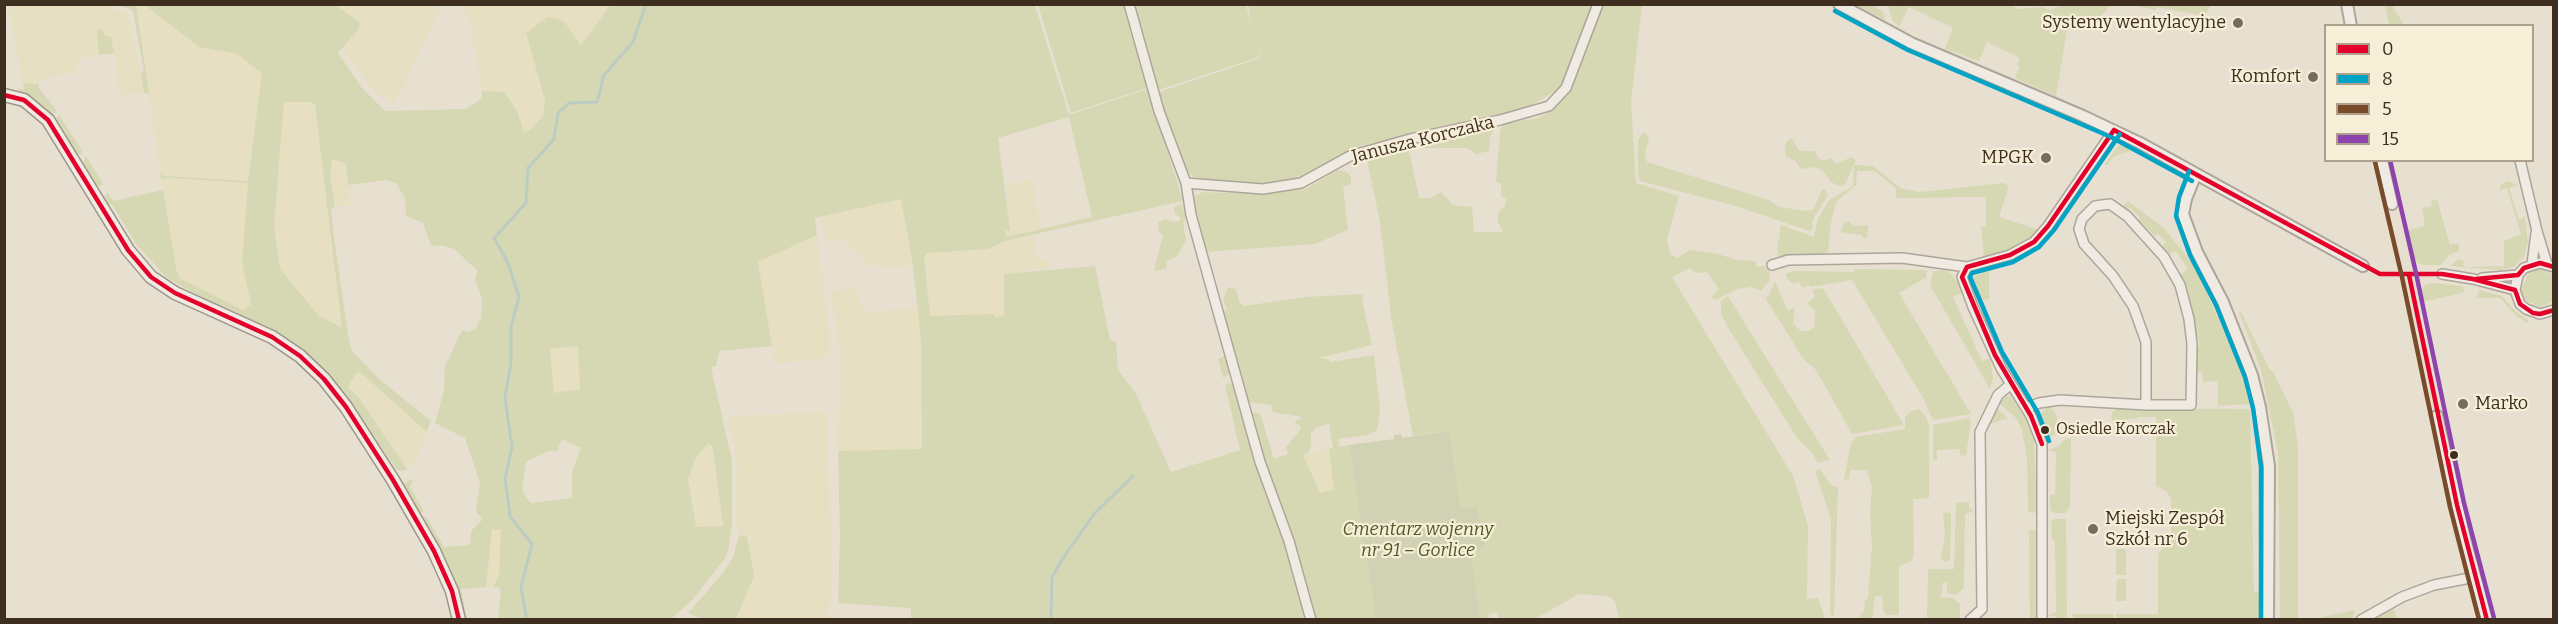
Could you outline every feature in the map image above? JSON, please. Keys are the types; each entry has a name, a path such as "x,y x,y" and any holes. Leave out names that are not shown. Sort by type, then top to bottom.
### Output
{"main road":[{"path":"4,95 31,104 48,120 128,250 151,277 175,293 272,337 300,356 324,379 346,407 382,463 434,551 452,591 459,620"}],"street":[{"path":"1129,4 1159,111 1186,183 1191,215 1260,462 1289,542 1311,620"},
{"name":"Janusza Korczaka","path":"1186,183 1263,189 1301,183 1350,156 1410,139 1500,120 1549,106 1566,88 1598,4"},
{"path":"1839,4 1911,43 2114,130 2363,266"},
{"path":"2347,4 2351,24"},
{"path":"1772,265 1788,260 1902,258 1967,267 2010,255 2034,242 2048,226 2114,130"},
{"path":"2382,162 2392,204"},
{"path":"2473,279 2518,275 2532,264 2550,265 2537,231 2520,162"},
{"path":"2196,174 2183,214 2197,252 2223,302 2252,375 2260,407 2269,466 2268,620"},
{"path":"2026,408 2039,403 2060,400 2146,405 2191,405 2192,344 2181,285 2164,257 2127,216 2110,204 2096,206 2082,219 2079,229 2084,244 2113,276 2133,306 2146,342 2146,405"},
{"path":"2532,264 2537,231"},
{"path":"1967,267 1962,277 1969,297 1998,361 2026,408 2042,444 2042,620"},
{"path":"2442,274 2515,290"},
{"path":"2518,275 2515,290 2520,304 2533,313 2540,314 2553,310"},
{"path":"1970,620 1982,609 1980,432 1998,395 2011,384"},
{"path":"2437,416 2487,620"},
{"path":"2361,620 2402,597 2434,585 2475,577"}],"shaded area":[{"path":"8,5 109,5 109,9 129,13 144,93 131,93 120,100 112,38 105,36 104,30 97,33 99,55 77,59 77,72 39,80 39,84 23,83"},
{"path":"136,5 148,6 199,47 237,54 262,73 248,181 164,176 160,172"},
{"path":"335,5 442,5 405,80 407,82 393,105 373,89 342,50 358,30"},
{"path":"463,5 610,5 581,47 564,21 536,27 526,33 545,99 543,116 530,130 524,132 517,111 504,92 482,91 470,23"},
{"path":"284,102 313,102 315,105 342,329 318,315 280,270 274,225"},
{"path":"332,159 346,163 351,205 335,207 330,176"},
{"path":"161,179 248,183 242,262 251,304 243,310 181,279 178,275"},
{"path":"1033,179 1041,230 1006,237 1005,231 1010,230 1006,185"},
{"path":"902,199 913,265 884,270 879,264 864,266 863,256 846,242 838,238 826,242 822,217"},
{"path":"1034,234 1038,260 1048,259 1049,268 1004,274 1005,316 995,318 994,314 930,316 924,257 927,253 989,249 1004,241"},
{"path":"817,235 830,338 830,358 775,364 758,262"},
{"path":"855,286 864,313 918,306 921,340 922,449 838,451 839,349 831,292"},
{"path":"578,346 580,389 554,393 549,349"},
{"path":"360,372 427,432 416,459 407,469 359,398 348,387 356,373"},
{"path":"827,411 832,578 828,619 736,619 751,584 747,537 739,535 736,520 737,460 727,417"},
{"path":"708,442 712,446 714,456 723,526 695,527 688,479 695,459"},
{"path":"1329,449 1334,490 1320,493 1303,454"},
{"path":"492,529 501,529 499,575 493,587 486,587"}],"green space":[{"path":"2013,4 2016,9 2041,7 2051,10 2063,5 2111,5 2101,16 2100,30 2068,24 2056,96 2015,78 2020,66 2017,65 2020,58 1987,42 1979,61 1945,49 1953,28 1909,7 1899,27 1892,19 1888,5"},
{"path":"113,5 136,5 149,93 144,93 141,73 144,71 133,12 128,8"},
{"path":"145,5 335,5 360,23 358,30 338,53 362,88 385,111 466,109 481,99 482,91 504,92 517,111 524,132 530,130 543,116 545,100 526,33 548,17 564,21 581,46 610,5 1035,5 1069,115 1148,89 1183,201 1004,241 989,249 927,253 924,257 930,316 994,314 995,318 1004,316 1004,274 1095,266 1110,340 1116,342 1118,370 1136,394 1171,472 1240,450 1225,385 1228,383 1236,385 1249,413 1260,413 1274,459 1288,454 1286,447 1301,429 1294,423 1302,417 1273,412 1271,405 1249,402 1221,311 1227,310 1223,299 1228,288 1236,289 1239,302 1244,306 1305,297 1363,294 1362,300 1372,345 1319,358 1328,359 1330,362 1374,355 1380,411 1377,430 1368,435 1338,439 1340,447 1349,445 1376,619 911,620 911,608 838,603 840,537 838,451 922,449 921,340 913,265 901,199 815,218 817,235 758,262 772,346 719,351 716,366 711,367 732,461 732,526 728,551 723,561 693,599 671,619 498,619 501,592 499,587 493,587 499,575 501,529 492,529 486,587 461,589 467,619 464,619 458,592 449,570 423,521 426,516 444,547 470,545 471,531 483,519 476,512 480,483 465,438 435,423 444,390 445,366 462,330 468,332 476,328 481,318 482,299 475,280 477,270 454,249 441,245 431,246 423,223 406,216 405,198 396,183 386,180 348,185 346,163 332,159 330,176 335,207 331,208 333,231 352,351 379,379 431,421 427,432 360,372 356,373 348,387 359,398 407,469 397,470 340,388 311,357 272,329 193,293 166,277 136,244 112,204 107,206 103,198 108,193 113,201 163,190 177,272 181,279 243,310 251,304 242,262 248,183 161,179 160,172 164,176 248,181 262,73 237,54 199,47","holes":["284,102 312,102 315,105 342,328 318,315 280,269 274,225","1069,117 1092,217 1006,237 1005,231 1010,230 998,138","578,346 580,389 554,393 550,349","1329,423 1333,448 1329,449 1334,490 1320,493 1303,455 1308,453 1311,433 1316,428","562,439 581,448 572,472 572,498 531,503 522,491 526,462 548,451 557,451","708,443 712,446 714,456 723,526 696,527 688,479 695,459"]},
{"path":"1038,5 1125,5 1147,88 1071,113"},
{"path":"1131,5 1246,5 1251,24 1248,5 1594,5 1565,80 1557,93 1553,92 1523,111 1363,145 1311,173 1289,181 1246,184 1193,177 1183,167 1156,93 1260,58 1260,41 1259,57 1155,91"},
{"path":"1602,5 1642,5 1631,103 1636,183 1679,196 1667,240 1670,253 1677,258 1690,250 1718,254 1737,260 1756,261 1756,267 1764,266 1769,270 1770,280 1761,291 1752,287 1737,289 1716,300 1711,298 1719,289 1707,272 1696,273 1690,268 1672,277 1793,476 1808,526 1807,599 1818,598 1825,619 1619,619 1615,601 1608,596 1579,594 1535,619 1499,619 1496,612 1489,614 1489,619 1480,619 1471,551 1485,548 1478,507 1461,509 1449,431 1413,436 1391,317 1380,221 1366,156 1408,146 1419,198 1430,198 1441,192 1453,205 1472,207 1474,232 1503,232 1498,222 1498,213 1505,206 1506,199 1501,196 1501,184 1496,182 1500,131 1504,124 1538,118 1550,112 1560,103 1576,74"},
{"path":"1856,5 1876,5 1875,7 1883,11 1885,20"},
{"path":"2131,5 2211,5 2204,16 2158,7 2155,10"},
{"path":"2385,5 2392,5 2403,24 2389,24"},
{"path":"102,28 105,36 111,37 114,53 99,55 97,30"},
{"path":"23,83 39,84 39,88 57,111 51,115 41,105 20,92 18,89 24,89"},
{"path":"59,115 83,152 81,154 76,154 73,150 55,119"},
{"path":"1496,124 1490,138 1489,151 1476,154 1467,148 1420,148 1420,141"},
{"path":"1644,132 1649,137 1645,154 1647,162 1769,200 1779,207 1806,211 1814,209 1822,189 1828,195 1814,217 1813,228 1810,231 1736,206 1640,181 1638,139"},
{"path":"1792,138 1799,151 1815,151 1818,158 1823,161 1830,158 1837,164 1851,157 1856,160 1845,185 1839,186 1831,182 1822,170 1814,167 1804,169 1799,167 1795,160 1786,157 1785,146"},
{"path":"2123,145 2130,150 2129,152 2113,157 2107,165 2105,164 2118,146"},
{"path":"86,156 103,184 100,186 96,186 82,164"},
{"path":"1854,165 1873,166 1900,188 1920,192 2003,183 2009,186 1999,217 2039,230 2025,242 2010,250 1984,257 1981,227 1986,226 1986,197 1896,198 1896,188 1875,171 1857,171 1856,185 1836,202 1828,252 1812,257 1778,256 1781,225 1814,237 1818,219 1829,200 1853,186"},
{"path":"1338,170 1347,172 1351,177 1351,184 1343,187 1348,230 1315,244 1204,252 1192,198 1203,192 1306,189"},
{"path":"2509,181 2518,186 2509,188 2519,219 2525,217 2528,242 2524,257 2514,267 2500,270 2450,266 2458,259 2463,260 2464,267 2504,266 2504,241 2521,234 2507,188 2499,190 2501,184"},
{"path":"2437,199 2450,245 2459,243 2459,251 2450,254 2441,265 2424,265 2418,263 2413,256 2407,230 2425,226 2422,208 2432,206 2431,201"},
{"path":"2128,201 2164,228 2195,267 2244,376 2251,404 2218,406 2218,381 2203,382 2202,372 2194,371 2194,346 2200,345 2180,275 2188,269 2176,251 2168,255 2160,247 2166,242 2158,234 2155,236 2143,224 2138,227 2135,224 2140,217 2130,208 2125,213 2120,209"},
{"path":"1182,204 1186,218 1183,223 1186,240 1177,256 1167,261 1166,269 1154,271 1163,235 1159,232 1158,223 1165,219 1173,222 1179,221 1181,218 1175,213 1174,207"},
{"path":"1849,221 1854,226 1868,225 1867,238 1863,238 1862,235 1840,232 1844,223"},
{"path":"1855,269 1927,270 1926,280 1925,278 1899,293 1971,414 1933,420 1923,398 1852,280 1811,287 1809,285 1802,288 1799,282 1793,284 1785,274 1794,271 1854,272"},
{"path":"2539,269 2554,275 2553,302 2540,307 2525,300 2521,290 2528,274"},
{"path":"1944,270 1951,274 1959,285 1962,293 1953,297 1982,361 1990,358 1993,378 1990,389 1930,285 1933,271"},
{"path":"1989,271 1989,299 1980,300 1974,288 1973,277"},
{"path":"1775,282 1788,311 1795,308 1793,324 1801,331 1809,331 1814,327 1815,311 1807,303 1815,296 1812,290 1823,288 1904,425 1852,434 1816,370 1804,360 1766,299"},
{"path":"2433,283 2462,286 2465,292 2423,302 2422,289 2425,285"},
{"path":"2479,290 2502,296 2516,312 2528,320 2529,324 2516,316 2500,298 2476,298"},
{"path":"1728,296 1830,460 1818,463 1813,454 1797,438 1730,331 1721,314 1721,301"},
{"path":"2239,312 2270,370 2273,371 2293,413 2298,445 2298,619 2280,619 2278,453 2261,370"},
{"path":"1227,355 1232,372 1223,378 1218,359"},
{"path":"2007,396 2011,397 2024,417 2034,439 2037,513 2028,512 2027,457 2022,430 2017,419 1999,403"},
{"path":"2047,407 2053,409 2057,417 2058,431 2051,437 2046,435 2040,420 2041,413"},
{"path":"1996,408 2008,418 1989,424"},
{"path":"2116,408 2250,409 2254,592 2260,591 2260,619 2116,619 2116,614 2158,614 2158,554 2166,545 2171,534 2171,499 2166,491 2156,486 2156,417 2112,421 2111,415"},
{"path":"1919,409 1925,415 1929,425 1929,498 1913,499 1914,551 1912,561 1899,566 1899,615 1887,615 1883,610 1882,595 1875,597 1872,619 1858,619 1864,610 1865,600 1868,598 1872,545 1870,514 1872,487 1867,470 1850,470 1849,479 1844,480 1850,447 1855,437 1905,429 1905,417 1910,412"},
{"path":"1969,418 1971,422 1966,455 1961,456 1959,449 1937,450 1937,460 1933,460 1933,425"},
{"name":"Cmentarz wojenny nr 91 – Gorlice","path":"1449,431 1461,509 1478,507 1485,548 1471,551 1480,619 1376,619 1349,445 1394,439 1394,435 1401,434 1402,438"},
{"path":"2071,438 2070,509 2067,509 2067,513 2054,513 2050,510 2050,495 2055,494 2056,452 2048,450 2059,446 2065,439"},
{"path":"1820,469 1832,486 1838,487 1834,617 1830,614 1831,519 1815,471"},
{"path":"414,478 410,487 424,511 419,514 403,488 404,484"},
{"path":"1969,502 1969,509 1973,509 1972,512 1965,514 1964,588 1956,595 1947,593 1947,582 1943,582 1941,597 1953,598 1960,604 1960,618 1927,619 1928,569 1954,569 1956,503"},
{"path":"1951,513 1951,525 1950,560 1947,562 1941,560 1945,534 1943,514"},
{"path":"2054,519 2066,519 2067,619 2047,616 2056,612 2055,542 2052,540 2051,522"},
{"path":"2029,530 2037,530 2038,619 2030,619"},
{"path":"739,535 747,537 754,576 736,619 702,619 688,613 723,573 733,557"},
{"path":"2116,549 2126,549 2126,575 2116,575"},
{"path":"2117,579 2126,579 2126,601 2116,601"},
{"path":"2392,604 2397,619 2370,620"},
{"path":"2355,610 2352,619 2313,619"},
{"path":"2071,614 2113,614 2114,619 2075,619"}],"waterway":[{"path":"527,620 521,587 532,544 510,516 505,479 512,447 505,397 511,362 511,326 519,297 508,263 494,238 526,203 528,168 554,139 558,113 569,103 597,102 604,75 633,42 646,4"},
{"path":"1051,620 1052,577 1095,513 1133,476"}],"transit line":[{"name":"8","path":"1835,11 1908,50 2111,137 2192,181"},
{"name":"0","path":"4,95 24,100 48,120 128,250 151,277 175,293 272,337 300,356 324,379 346,407 393,480 434,551 452,591 459,620"},
{"name":"0","path":"2114,130 2380,274 2442,274 2473,279 2515,290 2520,304 2533,313 2540,314 2554,310"},
{"name":"0","path":"2042,444 2031,416 1995,355 1962,277 1967,267 2010,255 2034,242 2048,226 2114,130"},
{"name":"8","path":"2049,441 2038,413 2002,352 1970,277 1972,273 2013,262 2039,247 2054,230 2120,134"},
{"name":"5","path":"2375,162 2402,277 2450,507 2479,620"},
{"name":"15","path":"2390,162 2464,503 2494,618"},
{"name":"8","path":"2189,171 2179,197 2176,216 2190,255 2216,305 2245,377 2253,408 2261,467 2261,620"},
{"name":"0","path":"2476,279 2518,275 2524,268 2540,263 2554,267"},
{"name":"0","path":"2409,275 2457,505 2487,620"}],"place":[{"name":"Systemy wentylacyjne","path":"2238,23"},
{"name":"Komfort","path":"2313,77"},
{"name":"MPGK","path":"2046,158"},
{"name":"Marko","path":"2463,404"},
{"name":"Osiedle Korczak","path":"2045,430"},
{"name":"Miejski Zespół Szkół nr 6","path":"2093,529"}]}
